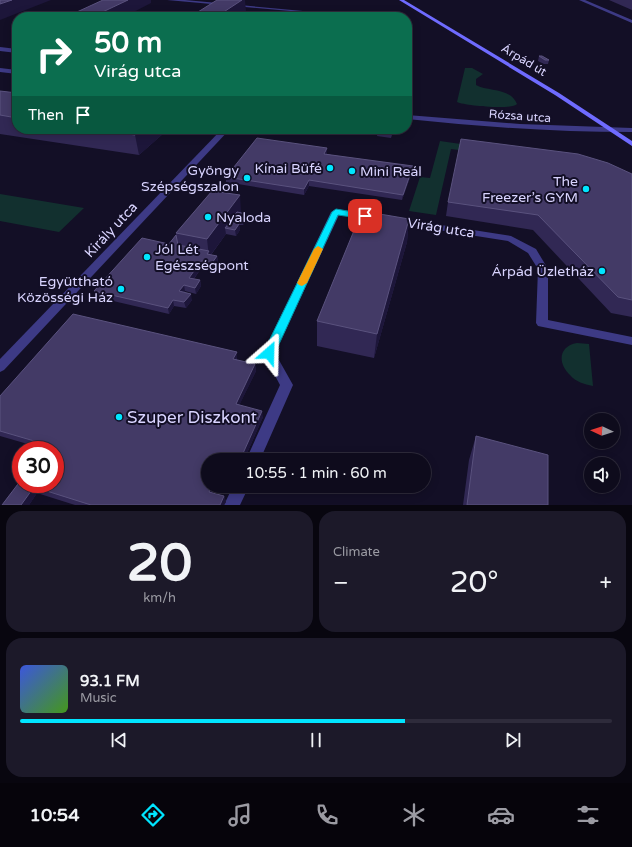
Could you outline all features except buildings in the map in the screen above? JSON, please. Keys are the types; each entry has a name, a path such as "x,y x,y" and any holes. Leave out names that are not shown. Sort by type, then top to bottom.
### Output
{"main road":[{"name":"Árpád út","path":"401,0 557,94 632,144"}],"street":[{"path":"169,0 301,11 300,12"},
{"path":"581,0 632,22"},
{"path":"0,49 12,50"},
{"path":"0,70 12,71"},
{"name":"Rózsa utca","path":"412,117 508,126 632,130"},
{"name":"Király utca","path":"0,367 221,134"},
{"name":"Virág utca","path":"256,453 286,385 269,353 336,212 511,239 532,251 543,269 542,323 632,341"},
{"path":"232,505 238,493"}],"green space":[{"path":"465,68 472,68 483,74 476,79 476,85 504,92 514,99 517,104 506,107 488,107 457,102"},
{"path":"440,141 502,150 585,166 451,149 436,215 409,211 420,177 430,178"},
{"path":"0,194 84,208 59,232 0,221"},
{"path":"577,343 589,344 593,386 578,381 572,377 563,365 563,351 571,345"}],"slow traffic":[{"path":"302,283 318,249"}],"place":[{"name":"Kínai Büfé","path":"330,168"},
{"name":"Mini Reál","path":"352,171"},
{"name":"Gyöngy Szépségszalon","path":"247,178"},
{"name":"The Freezer’s GYM","path":"586,189"},
{"name":"Nyaloda","path":"208,217"},
{"name":"Jól Lét Egészségpont","path":"147,257"},
{"name":"Árpád Üzletház","path":"602,271"},
{"name":"Együttható Közösségi Ház","path":"121,289"},
{"name":"Szuper Diszkont","path":"119,417"}],"route":[{"path":"269,353 336,212 365,216"}]}
